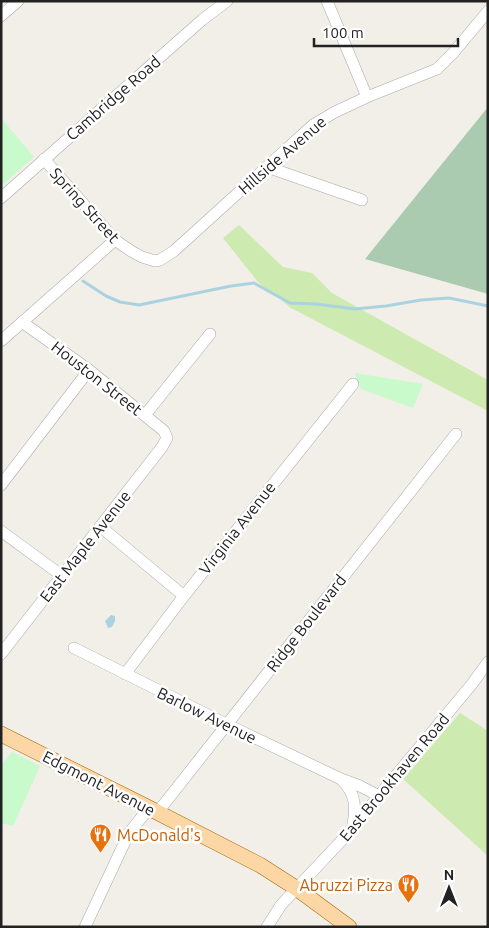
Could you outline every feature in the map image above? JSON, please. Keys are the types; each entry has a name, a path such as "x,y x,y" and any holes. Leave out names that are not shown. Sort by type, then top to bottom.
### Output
{"main road":[{"name":"Edgmont Avenue","path":"1,734 240,854 296,888 349,927"}],"street":[{"path":"1,16 18,1"},
{"name":"Cambridge Road","path":"1,198 202,20 227,1"},
{"path":"327,1 367,97"},
{"name":"Hillside Avenue","path":"155,261 174,251 313,125 367,97 437,69 454,52 488,11"},
{"name":"Spring Street","path":"44,159 115,240 142,257 155,261"},
{"path":"267,167 362,200"},
{"path":"1,340 115,240"},
{"name":"Houston Street","path":"22,322 89,370 164,431 167,438"},
{"path":"145,416 210,334"},
{"path":"1,485 89,370"},
{"name":"Virginia Avenue","path":"125,674 184,596 353,384"},
{"name":"Ridge Boulevard","path":"85,927 129,833 153,810 226,724 456,434"},
{"name":"East Maple Avenue","path":"1,654 61,575 101,527 167,438"},
{"path":"101,527 184,596"},
{"path":"1,531 61,575"},
{"name":"Barlow Avenue","path":"74,648 226,724 379,796"},
{"name":"East Brookhaven Road","path":"267,927 281,904 379,796 488,662"},
{"path":"341,779 349,787 354,799 355,814 353,826"}],"green space":[{"path":"488,107 488,294 365,259"},
{"path":"1,118 34,157 1,186"},
{"path":"239,225 283,267 312,273 332,293 488,380 488,411 291,308 258,282 223,238"},
{"path":"355,373 423,384 413,408 361,389"},
{"path":"460,713 488,731 488,856 403,779"},
{"path":"12,752 40,766 13,826 1,823 1,765"}],"water":[{"path":"111,615 115,616 115,621 112,627 108,628 105,621"}],"waterway":[{"path":"83,281 106,296 120,302 139,305 254,283 290,303 355,309 449,298 488,306"}],"place":[{"name":"McDonald's","path":"101,854"},
{"name":"Abruzzi Pizza","path":"409,904"}]}
